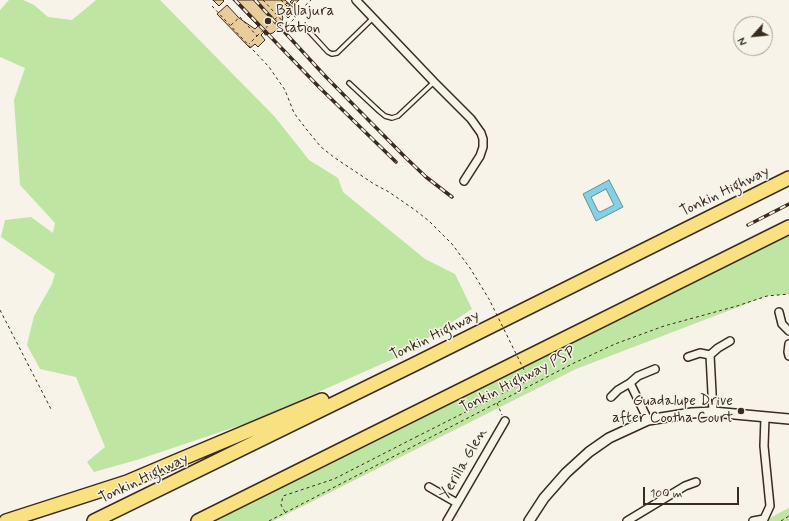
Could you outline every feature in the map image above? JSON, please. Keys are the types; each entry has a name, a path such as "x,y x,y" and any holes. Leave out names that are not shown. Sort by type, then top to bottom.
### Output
{"highway":[{"name":"Tonkin Highway","path":"94,521 415,364 789,178"},
{"path":"198,521 789,227"},
{"path":"6,521 112,487 147,474 354,386 415,364"},
{"path":"210,521 260,491"}],"street":[{"path":"356,0 471,119 481,133 484,147 464,181"},
{"path":"779,312 782,324 789,331"},
{"path":"710,355 730,341"},
{"path":"789,344 789,356"},
{"path":"688,357 700,353 710,355"},
{"path":"710,355 713,412"},
{"path":"611,397 618,390 638,376 655,369"},
{"path":"630,383 648,420"},
{"path":"529,521 544,498 566,473 589,452 609,438 648,420 692,413 713,412 789,419"},
{"path":"753,521 764,519 770,506 764,446 765,417"},
{"name":"Yerilla Glen","path":"447,521 505,421"},
{"path":"627,521 685,486 696,482"},
{"path":"429,487 457,504"}],"lane":[{"path":"306,28 328,52 332,54 337,53 373,18"},
{"path":"349,82 379,111 385,116 392,118 398,116 434,82"}],"path":[{"path":"263,0 287,26 296,17 294,16 310,0"},
{"path":"281,0 288,7"},
{"path":"276,14 287,3 287,0"},
{"path":"248,44 295,0"},
{"path":"212,6 269,67 285,90 294,113 321,147 374,184 389,192 429,221 452,244 470,268 489,299 529,380"},
{"path":"230,26 240,17 257,36"},
{"name":"Tonkin Highway PSP","path":"269,521 497,402 615,344 664,326 737,306 767,296 789,294"},
{"path":"0,310 52,411"},
{"path":"285,513 281,505 283,496 334,478 541,373"},
{"path":"497,402 505,421"},
{"path":"781,521 789,516"}],"green space":[{"path":"9,0 23,0 34,5 48,17 72,20 96,0 160,0 275,117 309,160 338,178 343,192 425,259 455,274 472,309 402,355 253,421 140,459 94,472 87,462 105,447 76,377 40,369 27,345 34,316 52,284 55,274 1,237 5,220 31,217 53,233 55,223 20,185 14,100 25,68 0,57 0,10"},
{"path":"789,229 789,294 767,296 576,369 273,521 214,521"},
{"path":"789,508 789,521 765,521 779,513"}],"water":[{"path":"609,180 623,207 596,221 583,194","holes":["606,189 614,205 600,212 598,211 591,197"]}],"building":[{"path":"213,0 223,0 224,1 219,6"},
{"name":"Ballajura Station","path":"233,0 285,0 296,10 288,18 284,13 282,16 281,25 273,33 265,35 264,32 261,35 265,40 258,47 255,44 250,48 217,14 227,5 239,18 255,29 258,26"},
{"path":"292,0 299,0 294,5 290,2"}],"railway":[{"path":"235,0 319,87 396,162"},
{"path":"255,0 326,77 405,157 426,177 452,197"},
{"path":"748,225 789,204"}],"place":[{"name":"Ballajura Station","path":"268,21"},
{"name":"Guadalupe Drive after Cootha Court","path":"741,411"}]}
